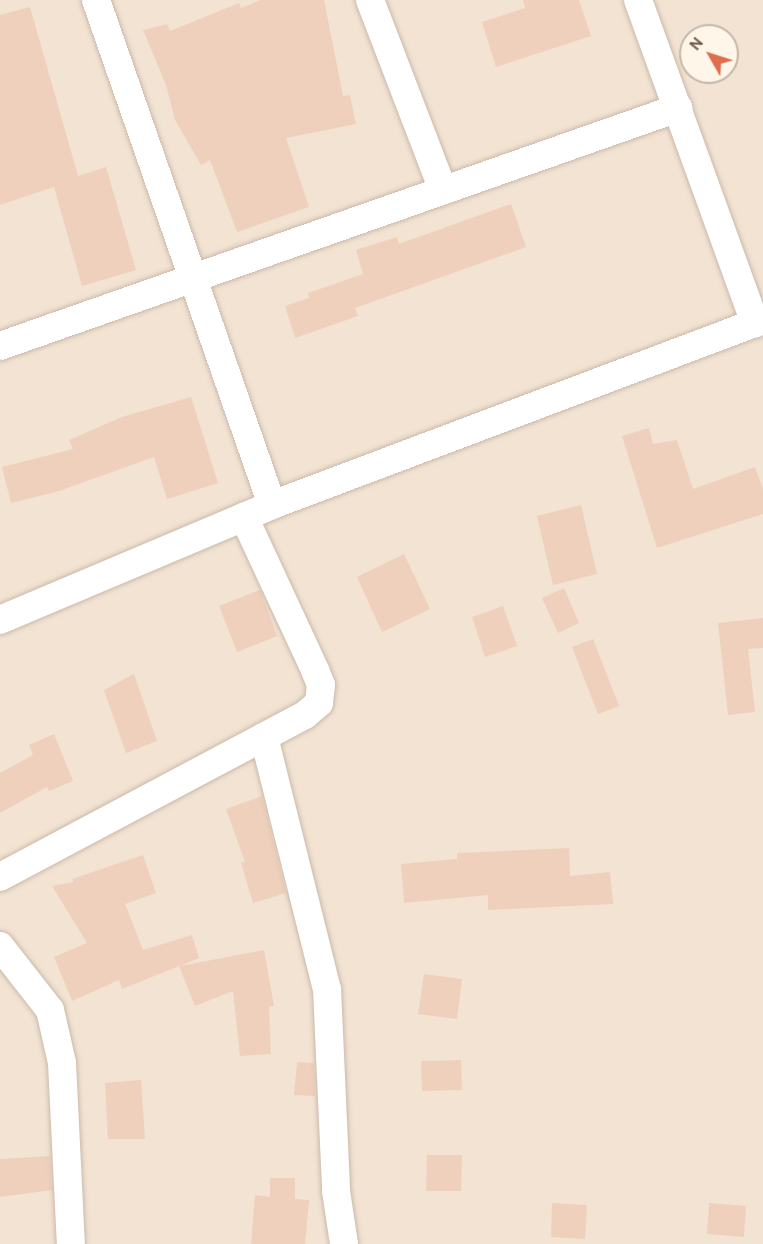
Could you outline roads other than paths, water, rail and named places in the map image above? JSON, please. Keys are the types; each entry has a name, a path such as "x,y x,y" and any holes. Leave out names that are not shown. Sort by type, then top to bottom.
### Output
{"street":[{"path":"370,0 443,190"},
{"path":"0,620 272,506 759,322 638,0"},
{"path":"99,1 192,279 272,506"},
{"path":"0,346 678,108"},
{"path":"0,877 305,715 319,703 321,685 244,517"},
{"path":"264,737 327,989 336,1191 344,1244"},
{"path":"0,946 50,1010 62,1063 71,1244"}]}
